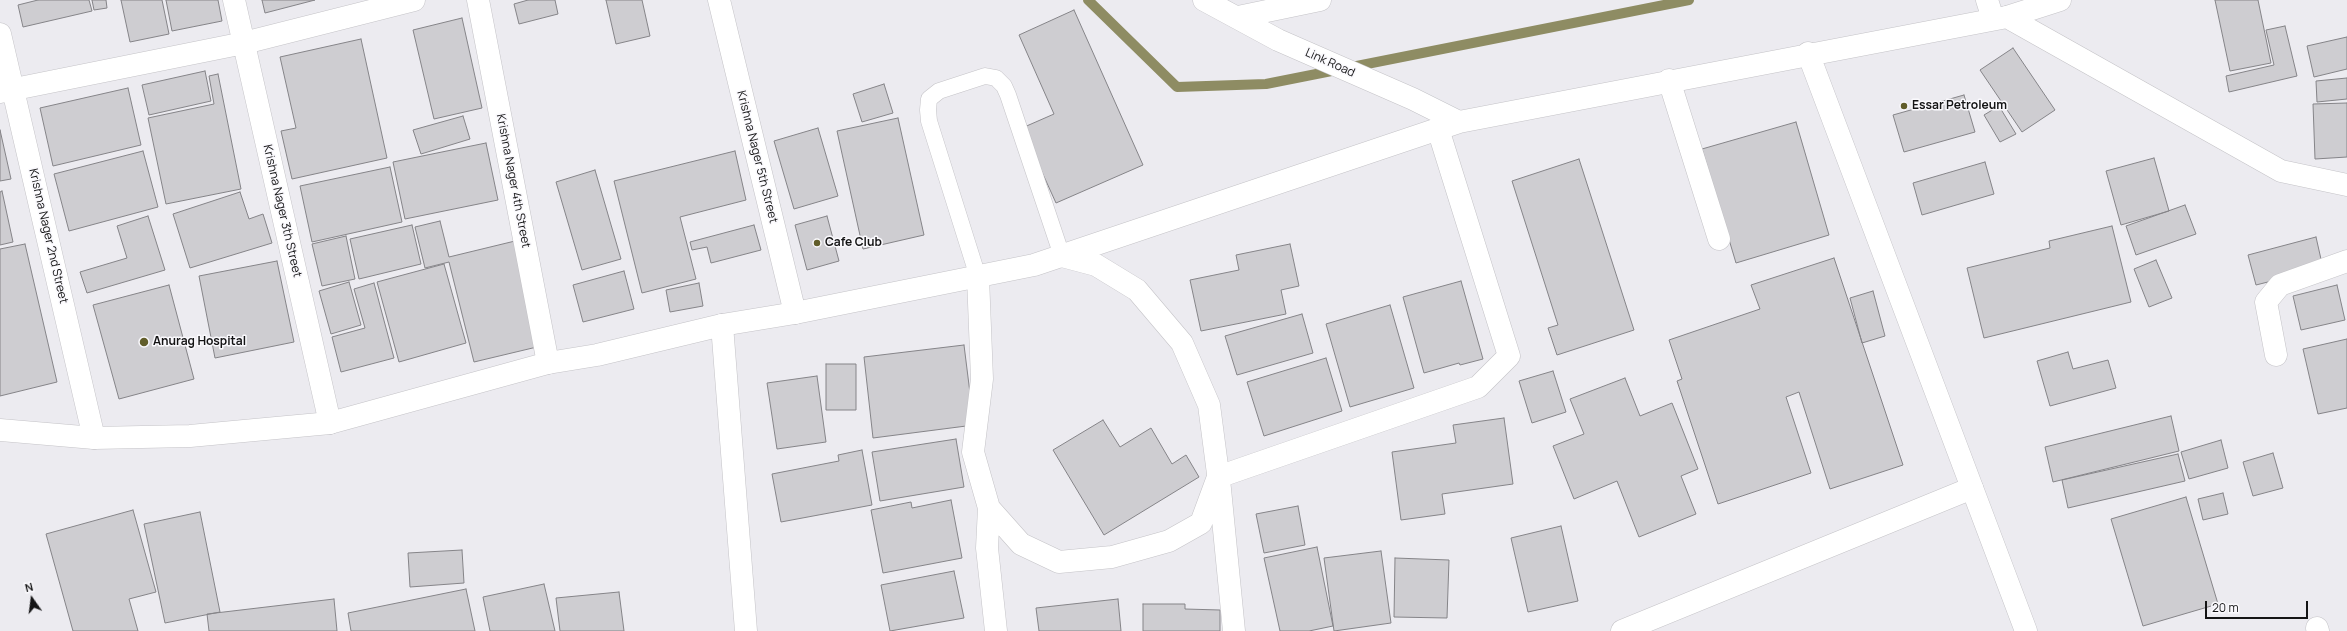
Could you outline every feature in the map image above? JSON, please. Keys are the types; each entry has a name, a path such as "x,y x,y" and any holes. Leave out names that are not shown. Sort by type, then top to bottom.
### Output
{"street":[{"name":"Krishna Nager 3th Street","path":"234,0 330,423"},
{"path":"7,90 244,43 414,0"},
{"name":"Krishna Nager 4th Street","path":"478,0 548,363"},
{"name":"Krishna Nager 5th Street","path":"719,0 796,313"},
{"name":"Link Road","path":"1204,0 1238,17 1278,40 1413,99 1459,122"},
{"path":"1238,17 1320,0"},
{"path":"0,430 94,438 190,436 330,423 548,363 597,355 722,325 796,313 1034,265 1459,122 1808,53 1996,12 2060,0"},
{"path":"1996,12 2281,171 2347,185"},
{"name":"Krishna Nager 2nd Street","path":"0,34 7,90 94,438"},
{"path":"1808,53 2026,631"},
{"path":"1669,80 1720,239"},
{"path":"1218,477 1478,387 1509,356 1438,129"},
{"path":"1062,256 1096,265 1137,290 1182,343 1209,405 1234,631"},
{"path":"2276,355 2266,302 2280,285 2347,262"},
{"path":"978,277 982,379 973,452 989,508 988,548 996,631"},
{"path":"722,325 746,631"},
{"path":"989,508 1021,544 1059,562 1112,557 1169,541 1201,523 1218,477"},
{"path":"1622,631 1972,488"}],"lane":[{"path":"978,277 929,121 928,110 929,99 940,91 985,76 996,78 1004,86 1008,95 1062,256"}],"building":[{"path":"38,0 89,0 92,11 23,27 18,5"},
{"path":"92,0 106,0 107,8 94,10"},
{"path":"121,0 162,0 169,34 130,42"},
{"path":"166,0 218,0 222,21 172,31"},
{"path":"262,0 315,0 265,13"},
{"path":"528,0 555,0 558,14 519,24 514,4"},
{"path":"606,0 642,0 650,36 616,44"},
{"path":"2215,0 2258,0 2271,63 2230,71"},
{"path":"1074,10 1143,165 1056,203 1022,128 1054,114 1019,35"},
{"path":"462,18 482,108 434,119 413,30"},
{"path":"2285,26 2297,76 2229,92 2226,76 2274,65 2266,30"},
{"path":"2347,37 2347,69 2314,77 2307,46"},
{"path":"361,39 387,158 292,179 281,131 296,128 280,57"},
{"path":"2013,48 2055,110 2022,132 1980,70"},
{"path":"205,71 211,101 149,115 142,85"},
{"path":"218,74 241,189 166,204 148,118 214,104 209,76"},
{"path":"2347,78 2347,99 2317,102 2316,81"},
{"path":"884,84 893,113 862,122 853,94"},
{"path":"128,88 141,145 53,166 40,108"},
{"path":"1964,95 1975,132 1904,152 1893,115"},
{"path":"2347,103 2347,157 2315,159 2313,104"},
{"path":"1999,106 2016,134 2000,142 1984,115"},
{"path":"463,116 470,139 421,154 413,130"},
{"path":"898,118 924,235 863,249 837,131"},
{"path":"1796,122 1829,235 1736,263 1702,149"},
{"path":"818,128 838,196 794,209 774,141"},
{"path":"0,130 11,179 0,181"},
{"path":"486,143 498,200 405,219 393,162"},
{"path":"143,151 158,207 69,231 54,174"},
{"path":"735,151 746,200 680,217 696,279 642,293 614,181"},
{"path":"2154,158 2169,211 2121,225 2106,171"},
{"path":"1579,159 1634,330 1557,355 1548,328 1558,325 1512,181"},
{"path":"1985,162 1994,194 1922,215 1913,183"},
{"path":"390,167 402,222 312,242 300,186"},
{"path":"595,170 621,259 582,270 556,182"},
{"path":"2,191 13,242 0,245 0,192"},
{"path":"240,192 249,219 263,214 272,243 190,268 173,214"},
{"path":"2185,205 2196,234 2136,255 2126,226"},
{"path":"148,216 165,270 87,293 80,272 127,258 117,226"},
{"name":"Cafe Club","path":"827,216 839,261 807,270 795,225"},
{"path":"440,221 449,257 515,241 541,346 474,362 449,262 425,268 415,227"},
{"path":"412,225 421,264 359,279 350,239"},
{"path":"754,225 761,250 711,263 707,247 692,250 690,242"},
{"path":"2112,226 2131,302 1984,338 1967,268 2050,248 2049,241"},
{"path":"346,236 355,279 322,286 312,244"},
{"path":"2316,237 2323,268 2256,285 2248,255"},
{"path":"25,244 57,382 0,396 0,249"},
{"path":"1290,244 1299,286 1281,290 1286,314 1201,331 1190,280 1239,270 1236,255"},
{"path":"1834,258 1903,465 1830,489 1799,392 1786,397 1811,473 1718,504 1677,381 1682,379 1669,340 1760,309 1751,285"},
{"path":"2156,260 2172,298 2149,307 2134,269"},
{"path":"277,261 294,342 215,358 199,276"},
{"path":"444,264 466,343 399,362 377,282"},
{"path":"624,271 634,309 583,322 573,285"},
{"path":"1461,281 1483,359 1460,365 1459,363 1424,373 1403,297"},
{"path":"349,282 361,325 331,334 319,291"},
{"path":"374,283 394,358 341,372 332,337 365,328 354,289"},
{"path":"699,283 703,306 670,312 666,290"},
{"name":"Anurag Hospital","path":"169,285 194,379 119,399 93,305"},
{"path":"2337,285 2345,320 2301,330 2293,296"},
{"path":"1873,291 1885,336 1862,343 1850,298"},
{"path":"1390,305 1414,388 1350,407 1326,324"},
{"path":"1302,314 1313,353 1237,375 1225,336"},
{"path":"2347,339 2347,408 2318,414 2303,349"},
{"path":"964,345 974,425 873,438 864,357"},
{"path":"2068,352 2073,369 2108,360 2116,388 2050,406 2037,361"},
{"path":"1326,358 1342,411 1264,436 1247,382"},
{"path":"826,364 856,364 856,410 826,410"},
{"path":"1553,371 1566,412 1532,423 1519,381"},
{"path":"817,376 826,442 777,449 767,383"},
{"path":"1625,378 1640,416 1672,403 1698,469 1681,476 1696,514 1639,537 1617,481 1574,499 1553,446 1584,434 1570,399"},
{"path":"2171,416 2179,451 2053,482 2045,447"},
{"path":"1504,418 1513,484 1442,494 1445,514 1401,520 1392,452 1456,443 1453,425"},
{"path":"1103,420 1120,447 1151,428 1172,464 1186,455 1199,477 1104,535 1053,450"},
{"path":"956,439 964,487 880,501 872,452"},
{"path":"2221,440 2228,468 2189,479 2181,452"},
{"path":"862,450 872,505 781,522 772,474 839,461 838,455"},
{"path":"2273,453 2283,488 2253,496 2243,462"},
{"path":"2178,454 2185,481 2068,508 2062,480"},
{"path":"2223,493 2228,514 2203,520 2198,499"},
{"path":"2186,497 2218,604 2143,626 2111,519"},
{"path":"951,500 962,558 883,573 871,510 911,502 912,508"},
{"path":"1298,506 1305,545 1264,553 1256,514"},
{"path":"133,510 156,592 129,599 138,631 73,631 46,534"},
{"path":"200,512 220,612 165,623 144,524"},
{"path":"1561,526 1578,601 1528,612 1511,538"},
{"path":"1317,547 1333,626 1309,631 1280,631 1264,558"},
{"path":"462,550 464,583 410,587 408,553"},
{"path":"1381,551 1391,623 1334,631 1324,558"},
{"path":"1395,558 1449,560 1447,618 1394,617"},
{"path":"954,571 964,618 890,631 881,585"},
{"path":"544,584 555,631 490,631 483,597"},
{"path":"466,589 475,631 351,631 348,613"},
{"path":"619,592 624,631 560,631 556,598"},
{"path":"334,599 337,631 209,631 207,614"},
{"path":"1118,599 1121,631 1039,631 1036,608"},
{"path":"1143,604 1185,604 1185,609 1220,610 1220,631 1143,631"}],"waterway":[{"path":"1088,0 1177,87 1266,84 1689,0"}],"place":[{"name":"Essar Petroleum","path":"1904,106"},
{"name":"Cafe Club","path":"817,243"},
{"name":"Anurag Hospital","path":"144,342"}]}
